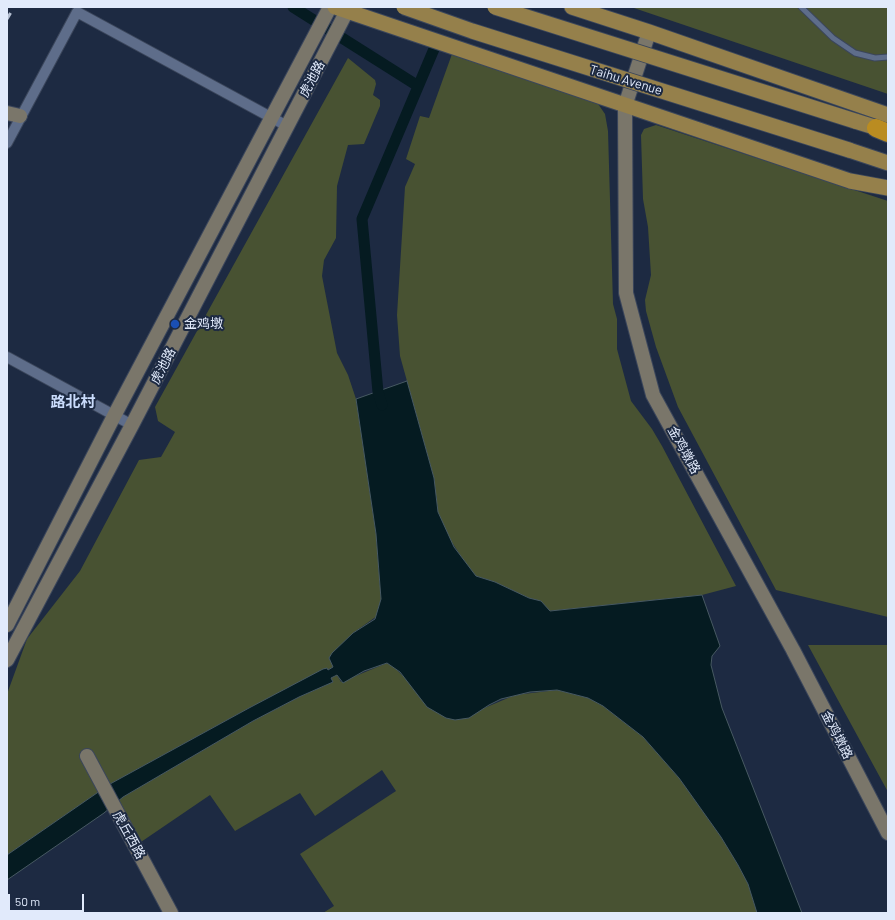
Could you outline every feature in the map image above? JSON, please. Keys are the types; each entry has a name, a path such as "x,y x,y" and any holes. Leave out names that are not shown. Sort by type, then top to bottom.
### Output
{"main road":[{"name":"Taihu Avenue","path":"404,7 472,31 888,163"},
{"path":"495,7 855,121 885,127"},
{"path":"572,7 650,32 885,127"},
{"path":"338,12 850,181 888,188"},
{"name":"虎池路","path":"7,626 114,416 314,36 338,12"},
{"name":"虎池路","path":"7,660 132,425 286,126 330,44 338,12"},
{"name":"金鸡墩路","path":"650,32 625,106 626,293 653,395 793,650 888,833"},
{"name":"虎丘西路","path":"88,756 116,813 171,913"}],"street":[{"path":"7,143 14,114 76,12 286,126"},
{"path":"7,357 132,425"}],"lane":[{"path":"801,7 833,38 856,53 874,58 888,57"}],"green space":[{"path":"631,7 888,7 888,94"},
{"path":"452,54 596,101 605,114 608,131 613,304 617,319 617,349 631,401 652,429 662,446 736,586 702,595 549,611 541,601 529,598 495,582 476,576 464,561 448,536 438,512 434,478 400,356 397,315 405,187 415,164 406,159 420,116 429,118"},
{"path":"348,58 375,80 376,84 373,95 380,100 380,106 364,144 348,145 337,186 336,238 324,260 322,276 337,353 348,375 356,399 376,534 381,599 377,616 353,633 329,658 333,667 249,708 110,784 7,855 7,694 27,639 80,571 139,460 161,457 175,432 158,421 155,407"},
{"path":"656,125 888,201 888,617 776,590 678,407 656,347 646,311 645,300 651,275 648,227 643,199 641,135 644,129"},
{"path":"808,645 888,645 888,792"},
{"path":"387,663 393,666 405,678 482,709 515,695 557,690 588,698 603,706 643,737 679,778 721,837 738,865 748,884 757,913 323,913 334,906 300,854 396,791 382,770 315,816 300,793 235,831 210,795 138,844 114,804 123,797 253,721 299,697 333,682 331,678 337,675 341,682"}],"water":[{"path":"407,381 434,478 438,512 454,547 476,576 495,582 529,598 541,601 550,611 702,595 720,646 712,656 711,665 722,708 802,913 757,913 748,884 738,865 721,837 679,778 643,737 603,706 588,698 557,690 530,692 501,699 469,718 455,720 446,718 427,707 400,672 387,663 364,671 343,683 337,675 331,678 333,682 299,697 253,721 123,797 104,813 7,880 7,855 110,784 323,669 327,668 328,670 333,667 329,658 332,653 353,633 375,619 381,599 376,534 356,399"}],"waterway":[{"path":"293,7 418,86"},
{"path":"382,405 378,392 362,219 434,49"}],"railway":[{"path":"7,19 14,7"}],"place":[{"name":"金鸡墩","path":"175,324"}],"district":[{"name":"路北村","path":"73,402"}]}
